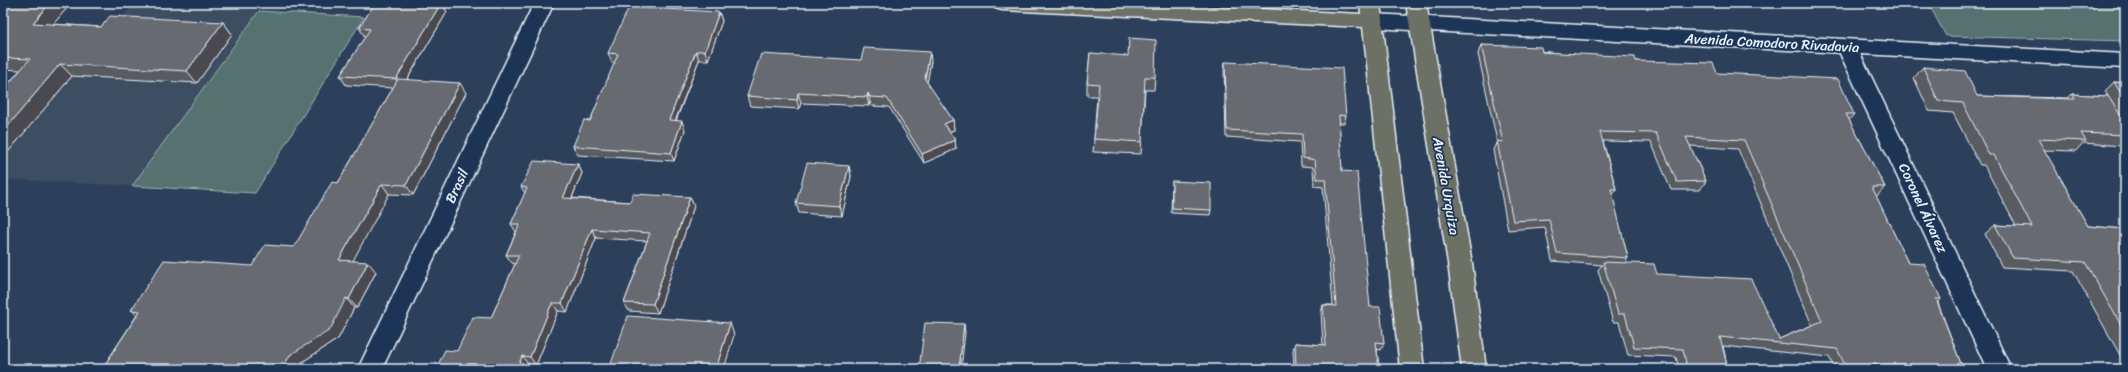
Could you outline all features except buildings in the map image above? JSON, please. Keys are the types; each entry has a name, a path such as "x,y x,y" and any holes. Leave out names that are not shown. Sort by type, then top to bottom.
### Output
{"main road":[{"path":"1002,3 1372,12 1412,369"},
{"name":"Avenida Urquiza","path":"1416,3 1460,263 1474,369"}],"street":[{"name":"Brasil","path":"370,369 544,3"},
{"name":"Avenida Comodoro Rivadavia","path":"1372,12 1420,24 2125,61"},
{"name":"Coronel Álvarez","path":"1847,47 1999,369"}],"shaded area":[{"path":"134,4 259,10 132,186 3,179 3,157"}],"green space":[{"path":"1928,3 2125,3 2125,41 1946,36"},
{"path":"259,11 364,17 255,193 132,186"}]}
